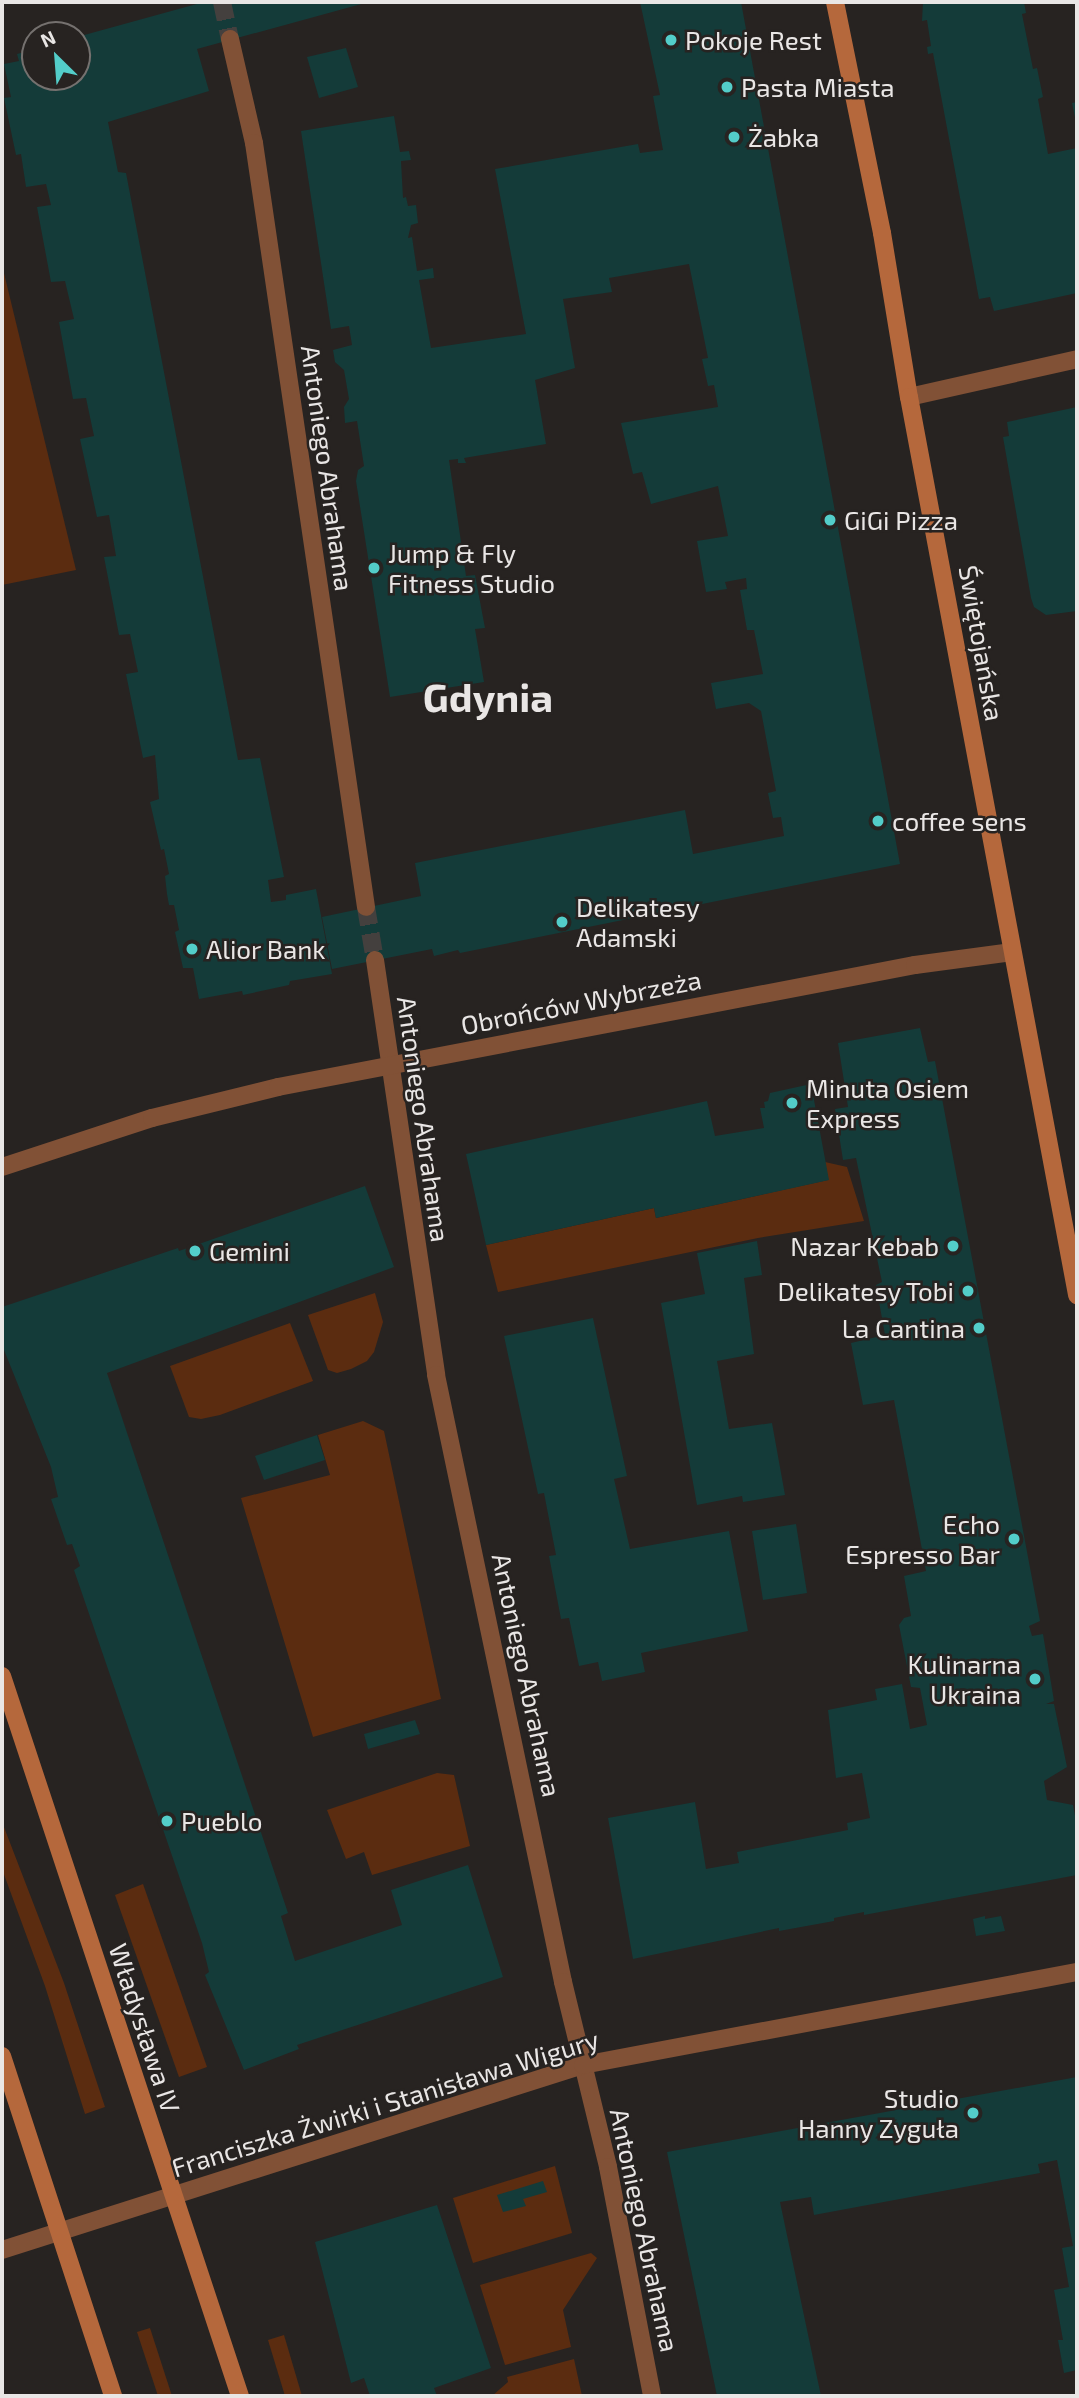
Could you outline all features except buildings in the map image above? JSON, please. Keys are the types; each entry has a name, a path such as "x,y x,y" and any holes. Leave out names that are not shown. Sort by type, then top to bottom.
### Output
{"street":[{"name":"Świętojańska","path":"835,2 882,233 909,397 1077,1295"},
{"name":"Antoniego Abrahama","path":"230,39 254,144 366,907"},
{"path":"909,397 1077,359"},
{"name":"Obrońców Wybrzeża","path":"2,1167 152,1118 278,1087 915,965 1012,952"},
{"name":"Antoniego Abrahama","path":"375,960 436,1375 583,2065 608,2167 652,2396"},
{"name":"Władysława IV","path":"2,1676 240,2396"},
{"name":"Franciszka Żwirki i Stanisława Wigury","path":"2,2250 583,2065 1077,1972"},
{"path":"2,2056 113,2396"}],"shaded area":[{"path":"2,265 76,570 2,585"},
{"path":"825,1162 847,1167 864,1221 758,1238 498,1292 486,1245 654,1208 656,1218 828,1180"},
{"path":"375,1293 383,1322 374,1352 367,1361 351,1369 337,1373 328,1370 308,1315"},
{"path":"290,1323 313,1381 220,1415 201,1419 189,1417 170,1366"},
{"path":"363,1421 384,1431 441,1699 313,1737 241,1498 330,1475 318,1435"},
{"path":"437,1773 454,1775 470,1846 372,1875 364,1852 346,1859 327,1810"},
{"path":"2,1822 64,1983 105,2107 85,2114 45,1986 2,1869"},
{"path":"143,1884 207,2067 179,2077 115,1895"},
{"path":"555,2166 572,2233 473,2263 453,2198"},
{"path":"591,2253 597,2258 563,2310 571,2347 505,2365 480,2285"},
{"path":"150,2328 172,2396 158,2396 137,2332"},
{"path":"284,2335 302,2396 285,2396 268,2340"},
{"path":"574,2359 582,2396 492,2396 508,2382 507,2377"}],"tunnel":[{"path":"222,2 230,39"},
{"path":"366,907 375,960"}],"place":[{"name":"Pokoje Rest","path":"671,40"},
{"name":"Pasta Miasta","path":"727,87"},
{"name":"Żabka","path":"734,137"},
{"name":"GiGi Pizza","path":"830,520"},
{"name":"Jump & Fly Fitness Studio","path":"374,568"},
{"name":"coffee sens","path":"878,821"},
{"name":"Delikatesy Adamski","path":"562,922"},
{"name":"Alior Bank","path":"192,949"},
{"name":"Minuta Osiem Express","path":"792,1103"},
{"name":"Nazar Kebab","path":"953,1246"},
{"name":"Gemini","path":"195,1251"},
{"name":"Delikatesy Tobi","path":"968,1291"},
{"name":"La Cantina","path":"979,1328"},
{"name":"Echo Espresso Bar","path":"1014,1539"},
{"name":"Kulinarna Ukraina","path":"1035,1679"},
{"name":"Pueblo","path":"167,1821"},
{"name":"Studio Hanny Zyguła","path":"973,2113"}],"district":[{"name":"Gdynia","path":"488,696"}]}
